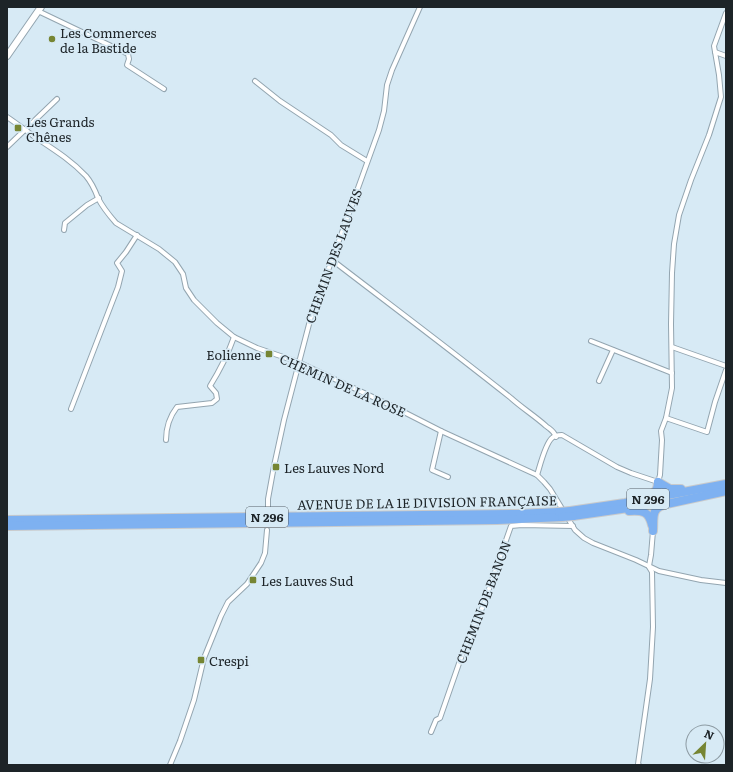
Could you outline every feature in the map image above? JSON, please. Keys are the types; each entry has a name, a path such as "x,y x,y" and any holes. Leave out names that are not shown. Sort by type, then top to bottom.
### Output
{"highway":[{"path":"570,512 652,495 657,490 658,482 666,487 675,489 726,483"},
{"name":"AVENUE DE LA 1E DIVISION FRANÇAISE","path":"7,526 517,520 625,503 726,483"},
{"path":"653,531 654,511 657,507 726,490"},
{"name":"AVENUE DE LA 1E DIVISION FRANÇAISE","path":"570,512 588,515 726,490"},
{"path":"588,515 641,511 650,519 653,531"},
{"name":"AVENUE DE LA 1E DIVISION FRANÇAISE","path":"7,520 560,514"}],"street":[{"name":"CHEMIN DES LAUVES","path":"268,512 268,499 284,420 313,309 382,120 387,85 392,70 420,7"},
{"path":"7,56 39,9 128,54 129,59 127,65 164,89"},
{"path":"554,437 562,435 617,467 658,482 662,440 661,431 666,418 672,388 671,324 674,244 679,215 722,97 714,46 726,13"},
{"path":"715,52 726,56"},
{"path":"255,81 280,101 331,135 341,145 367,161"},
{"path":"7,147 57,99"},
{"name":"CHEMIN DE LA ROSE","path":"7,117 61,153 77,167 90,182 106,211 116,223 138,235 175,262 183,274 186,288 194,300 217,323 234,337 257,348 298,362 392,406 441,431 537,475 550,489 575,530 588,541 659,571 701,580 726,583"},
{"path":"64,230 65,223 87,204 99,198"},
{"path":"71,408 118,287 122,271 117,263 138,235"},
{"path":"332,260 456,354 554,432 554,437 544,455 537,475"},
{"path":"166,440 170,419 177,407 212,403 217,399 216,393 210,386 218,374 234,337"},
{"path":"591,341 672,373"},
{"path":"672,347 726,366"},
{"path":"599,381 613,350"},
{"path":"666,418 706,432 726,370"},
{"path":"441,431 432,470 448,477"},
{"name":"CHEMIN DE BANON","path":"431,732 436,720 440,718 445,706 463,652 483,606 511,526 573,526"},
{"path":"170,765 194,700 204,658 221,616 228,602 247,584 261,563 265,553 267,530"},
{"path":"639,765 650,679 653,627 652,572 649,566 653,531"}],"place":[{"name":"Les Commerces de la Bastide","path":"52,39"},
{"name":"Les Grands Chênes","path":"18,128"},
{"name":"Eolienne","path":"269,354"},
{"name":"Les Lauves Nord","path":"276,467"},
{"name":"Les Lauves Sud","path":"253,580"},
{"name":"Crespi","path":"201,660"}]}
